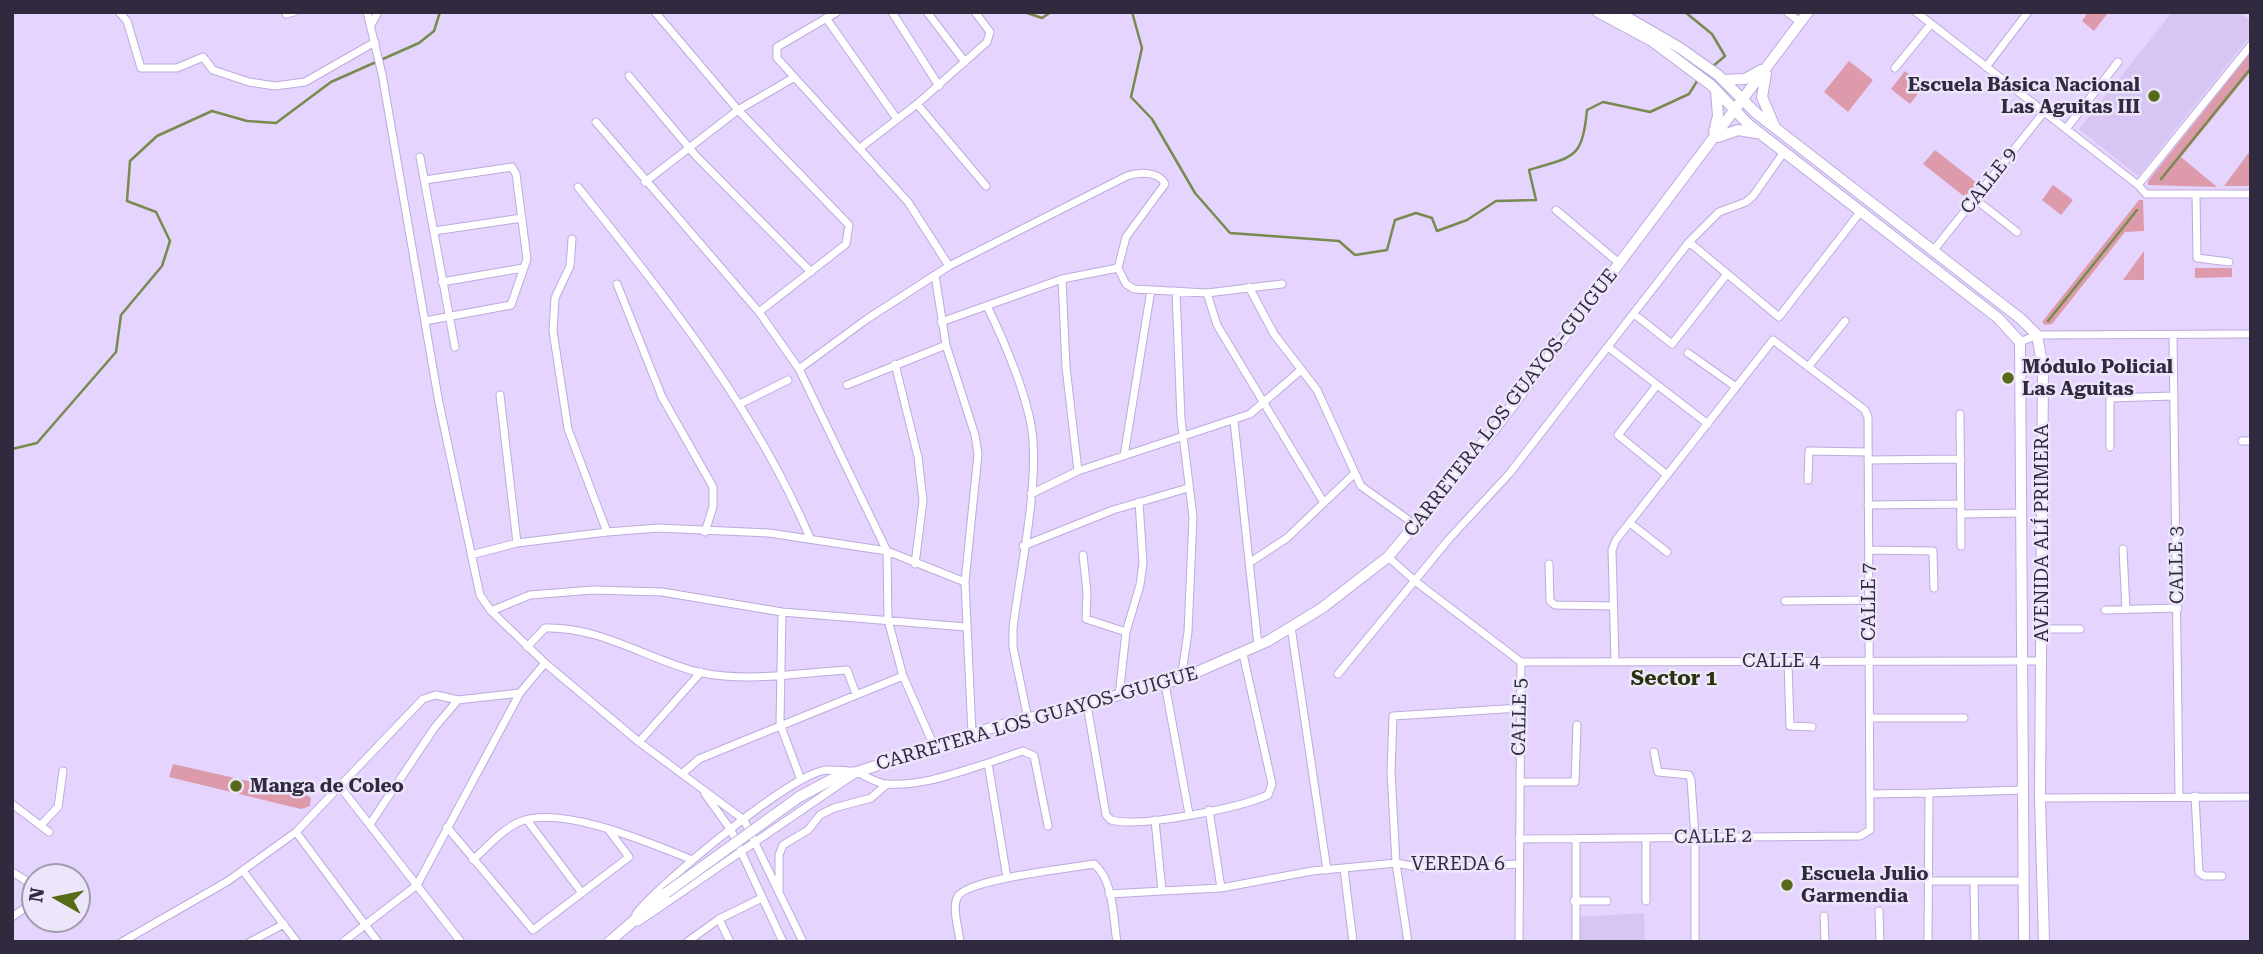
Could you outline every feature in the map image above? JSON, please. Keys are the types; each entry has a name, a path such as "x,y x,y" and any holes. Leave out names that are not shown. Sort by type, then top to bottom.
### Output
{"main road":[{"path":"1598,12 1677,52"},
{"path":"1618,12 1743,99 1779,131 2021,319 2037,335"},
{"name":"CARRETERA LOS GUAYOS-GUIGUE","path":"609,942 666,893 799,797 842,774 857,772 972,734 1181,679 1243,654 1292,627 1322,608 1388,557 1417,526 1497,426 1808,12"},
{"path":"1717,82 1745,79 1769,64"},
{"path":"1769,64 1762,97 1769,118 1779,131"},
{"path":"1717,82 1734,111 1998,318 2020,342"},
{"path":"1712,140 1718,116 1717,82"},
{"path":"1712,140 1738,130 1764,136"},
{"name":"AVENIDA ALÍ PRIMERA","path":"2037,335 2043,369 2040,798 2044,942"},
{"name":"AVENIDA ALÍ PRIMERA","path":"2020,342 2024,942"}],"street":[{"path":"119,12 127,22 141,68 177,68 203,57 213,70 261,85 304,82 376,45"},
{"path":"367,12 382,74 425,321 480,595 491,611 545,663 639,742 744,820 803,942"},
{"path":"371,25 378,12"},
{"path":"655,12 738,110 849,225 846,244 759,312"},
{"path":"837,12 777,47 777,58 908,202 949,266"},
{"path":"892,12 939,86"},
{"path":"928,12 965,62"},
{"path":"860,148 939,86 991,35 975,12"},
{"path":"1787,12 1800,22"},
{"path":"1916,12 2146,194 2251,194"},
{"path":"1986,67 2028,12"},
{"path":"826,18 897,119"},
{"path":"1895,68 1931,24"},
{"path":"2138,185 2251,45"},
{"path":"2066,129 2118,62"},
{"path":"629,76 689,147 811,272"},
{"path":"645,182 738,110 793,78"},
{"path":"917,104 986,186"},
{"name":"CALLE 9","path":"1933,251 1975,199 1985,179 2044,112"},
{"path":"596,122 759,312 799,369 887,551 888,620 903,676 934,746"},
{"path":"1338,674 1509,474 1689,242 1719,212 1746,202 1753,196 1784,152"},
{"path":"420,157 454,347"},
{"path":"425,180 512,167 516,174 527,259 511,304 425,321"},
{"path":"799,369 949,266 1127,176 1143,173 1159,176 1165,184 1126,237 1118,268 1126,284 1134,289 1207,293 1282,284"},
{"path":"578,187 651,279 740,404 797,506 810,538"},
{"path":"2196,194 2197,258 2200,261 2229,261"},
{"path":"1975,199 2017,232"},
{"path":"1556,210 1619,263"},
{"path":"1689,242 1779,317 1861,211"},
{"path":"434,231 522,218"},
{"path":"572,239 570,266 555,298 553,331 568,429 607,532"},
{"path":"442,282 523,268"},
{"path":"941,322 988,308 1062,279 1118,268"},
{"path":"1634,314 1672,344 1727,274"},
{"path":"934,275 946,345 975,435 978,454 965,582 972,734"},
{"path":"1062,279 1066,366 1078,471"},
{"path":"617,284 642,354 662,397 712,487 713,507 705,532"},
{"path":"1248,287 1274,334 1317,390 1354,474 1374,497 1417,526"},
{"path":"1124,456 1151,290"},
{"path":"1176,291 1184,438 1193,517 1188,632 1181,679"},
{"path":"1207,293 1217,325 1324,503"},
{"path":"988,308 1004,341 1033,437 1031,494 1013,647 1028,719"},
{"path":"1615,661 1612,550 1630,523 1773,340 1808,366 1845,321"},
{"path":"2020,342 2037,335 2251,334"},
{"name":"CALLE 3","path":"2173,335 2179,796"},
{"path":"847,385 946,345"},
{"path":"1608,347 1707,424"},
{"path":"1688,353 1736,387"},
{"path":"895,364 918,457 923,501 915,564"},
{"name":"CALLE 7","path":"1808,366 1865,410 1868,456 1870,794"},
{"path":"1031,494 1078,471 1250,414 1301,370"},
{"path":"740,404 788,380"},
{"path":"1657,385 1618,435 1667,475"},
{"path":"500,395 517,543"},
{"path":"2109,447 2110,398 2174,396"},
{"path":"1960,414 1961,546"},
{"path":"1234,421 1258,645"},
{"path":"1808,480 1809,451 1961,459"},
{"path":"1249,563 1287,538 1354,474"},
{"path":"1023,546 1139,502 1188,488"},
{"path":"1119,696 1126,632 1140,585 1143,563 1139,502"},
{"path":"1868,505 1961,504"},
{"path":"1961,513 2022,513"},
{"path":"1630,523 1667,552"},
{"path":"471,555 517,543 658,528 769,533 887,551 965,582"},
{"path":"2123,549 2126,610"},
{"path":"1869,550 1933,551 1934,588"},
{"path":"1083,555 1087,592 1086,619 1126,632"},
{"name":"CALLE 5","path":"1388,557 1415,581 1521,662 1518,942"},
{"path":"1549,564 1549,601 1555,606 1614,606"},
{"path":"491,611 530,595 593,590 662,592 782,612 966,626"},
{"path":"1784,601 1869,600"},
{"path":"2105,610 2178,608"},
{"path":"782,612 780,724 801,780"},
{"path":"527,647 545,628 569,627 701,672 780,678 847,670 856,694"},
{"path":"1292,627 1327,870"},
{"path":"2042,629 2080,629"},
{"path":"1087,705 1106,816 1117,821 1154,820 1253,802 1268,795 1272,784 1243,654"},
{"path":"1787,661 1790,726 1812,727"},
{"name":"CALLE 4","path":"1521,662 2041,661"},
{"path":"343,942 417,885 520,693 545,663"},
{"path":"639,742 701,672"},
{"path":"683,773 699,760 780,724 903,676"},
{"path":"1165,684 1189,814"},
{"path":"122,942 243,871 296,832 341,788 415,704 436,695 458,700 520,693"},
{"path":"370,824 435,727 458,700"},
{"path":"1408,942 1396,863 1391,772 1394,716 1520,708"},
{"path":"1870,718 1964,718"},
{"path":"1520,782 1575,782 1577,725"},
{"path":"623,932 649,897 690,859 801,780 823,770 857,772 887,784 936,780 1023,751 1034,756 1048,825"},
{"path":"1654,752 1658,772 1689,775 1695,837 1695,942"},
{"path":"988,763 1007,878"},
{"path":"41,825 58,807 63,771"},
{"path":"623,932 743,853 857,772"},
{"path":"779,895 779,855 783,845 808,830 820,815 834,808 871,798 887,784"},
{"path":"699,785 731,830 783,942"},
{"path":"341,788 461,942"},
{"path":"1870,794 2023,790"},
{"path":"1928,942 1929,793"},
{"name":"CALLE 2","path":"1519,839 1860,836 1870,830 1870,794"},
{"path":"2195,796 2199,872 2204,876 2222,876"},
{"path":"2040,798 2251,797"},
{"path":"12,804 50,832"},
{"path":"12,817 20,809"},
{"path":"1209,810 1221,888"},
{"path":"473,860 517,822 527,820 570,821 608,829 690,859"},
{"path":"527,820 582,893"},
{"path":"1154,820 1162,891"},
{"path":"447,827 533,930 629,857 608,829"},
{"path":"296,832 378,942"},
{"path":"1576,838 1576,942"},
{"path":"1646,838 1646,901"},
{"name":"VEREDA 6","path":"1109,894 1221,888 1327,870 1396,863 1423,868 1519,864"},
{"path":"960,942 957,897 962,890 1007,878 1094,864 1102,870 1117,942"},
{"path":"1344,869 1353,942"},
{"path":"243,871 297,942"},
{"path":"1928,881 2024,881"},
{"path":"1974,881 1975,942"},
{"path":"687,942 719,919 762,898"},
{"path":"1574,901 1607,901"},
{"path":"1879,911 1880,942"},
{"path":"1824,916 1825,942"},
{"path":"719,919 730,942"},
{"path":"250,942 284,925"}],"shaded area":[{"path":"2088,12 2107,14 2094,31 2082,21"},
{"name":"Escuela Básica Nacional Las Aguitas III","path":"2172,12 2239,12 2251,22 2251,35 2138,176 2079,129"},
{"path":"2251,52 2251,71 2181,157 2217,187 2148,185 2148,181"},
{"path":"1849,61 1873,80 1848,112 1824,92"},
{"path":"1905,71 1924,86 1910,104 1891,89"},
{"path":"1935,150 1977,183 1965,197 1923,164"},
{"path":"2250,151 2251,186 2224,186"},
{"path":"2053,185 2073,200 2061,215 2042,200"},
{"path":"2139,200 2143,200 2144,231 2125,232 2052,324 2045,325 2042,322"},
{"path":"2144,251 2144,280 2123,280"},
{"path":"2195,268 2232,268 2232,277 2195,278"},
{"name":"Manga de Coleo","path":"173,764 305,794 311,798 310,806 301,809 169,777"},
{"path":"1644,913 1645,942 1578,942 1577,917"}],"waterway":[{"path":"12,449 37,443 116,352 121,315 162,266 170,241 156,212 127,201 130,161 157,136 212,111 247,121 276,123 331,82 419,43 434,31 440,12"},
{"path":"1024,12 1042,18 1051,12"},
{"path":"1132,12 1142,48 1131,97 1152,119 1195,193 1230,233 1339,241 1355,255 1387,250 1395,220 1416,213 1432,218 1437,231 1467,220 1496,201 1536,200 1529,170 1573,154 1582,138 1587,110 1603,102 1650,112 1689,94 1699,78"},
{"path":"1685,12 1712,34 1725,56 1712,67"},
{"path":"2161,179 2251,68"},
{"path":"2048,321 2137,210"}],"place":[{"name":"Escuela Básica Nacional Las Aguitas III","path":"2154,96"},
{"name":"Módulo Policial Las Aguitas","path":"2008,378"},
{"name":"Manga de Coleo","path":"236,786"},
{"name":"Escuela Julio Garmendia","path":"1787,885"}],"district":[{"name":"Sector 1","path":"1674,679"}]}
